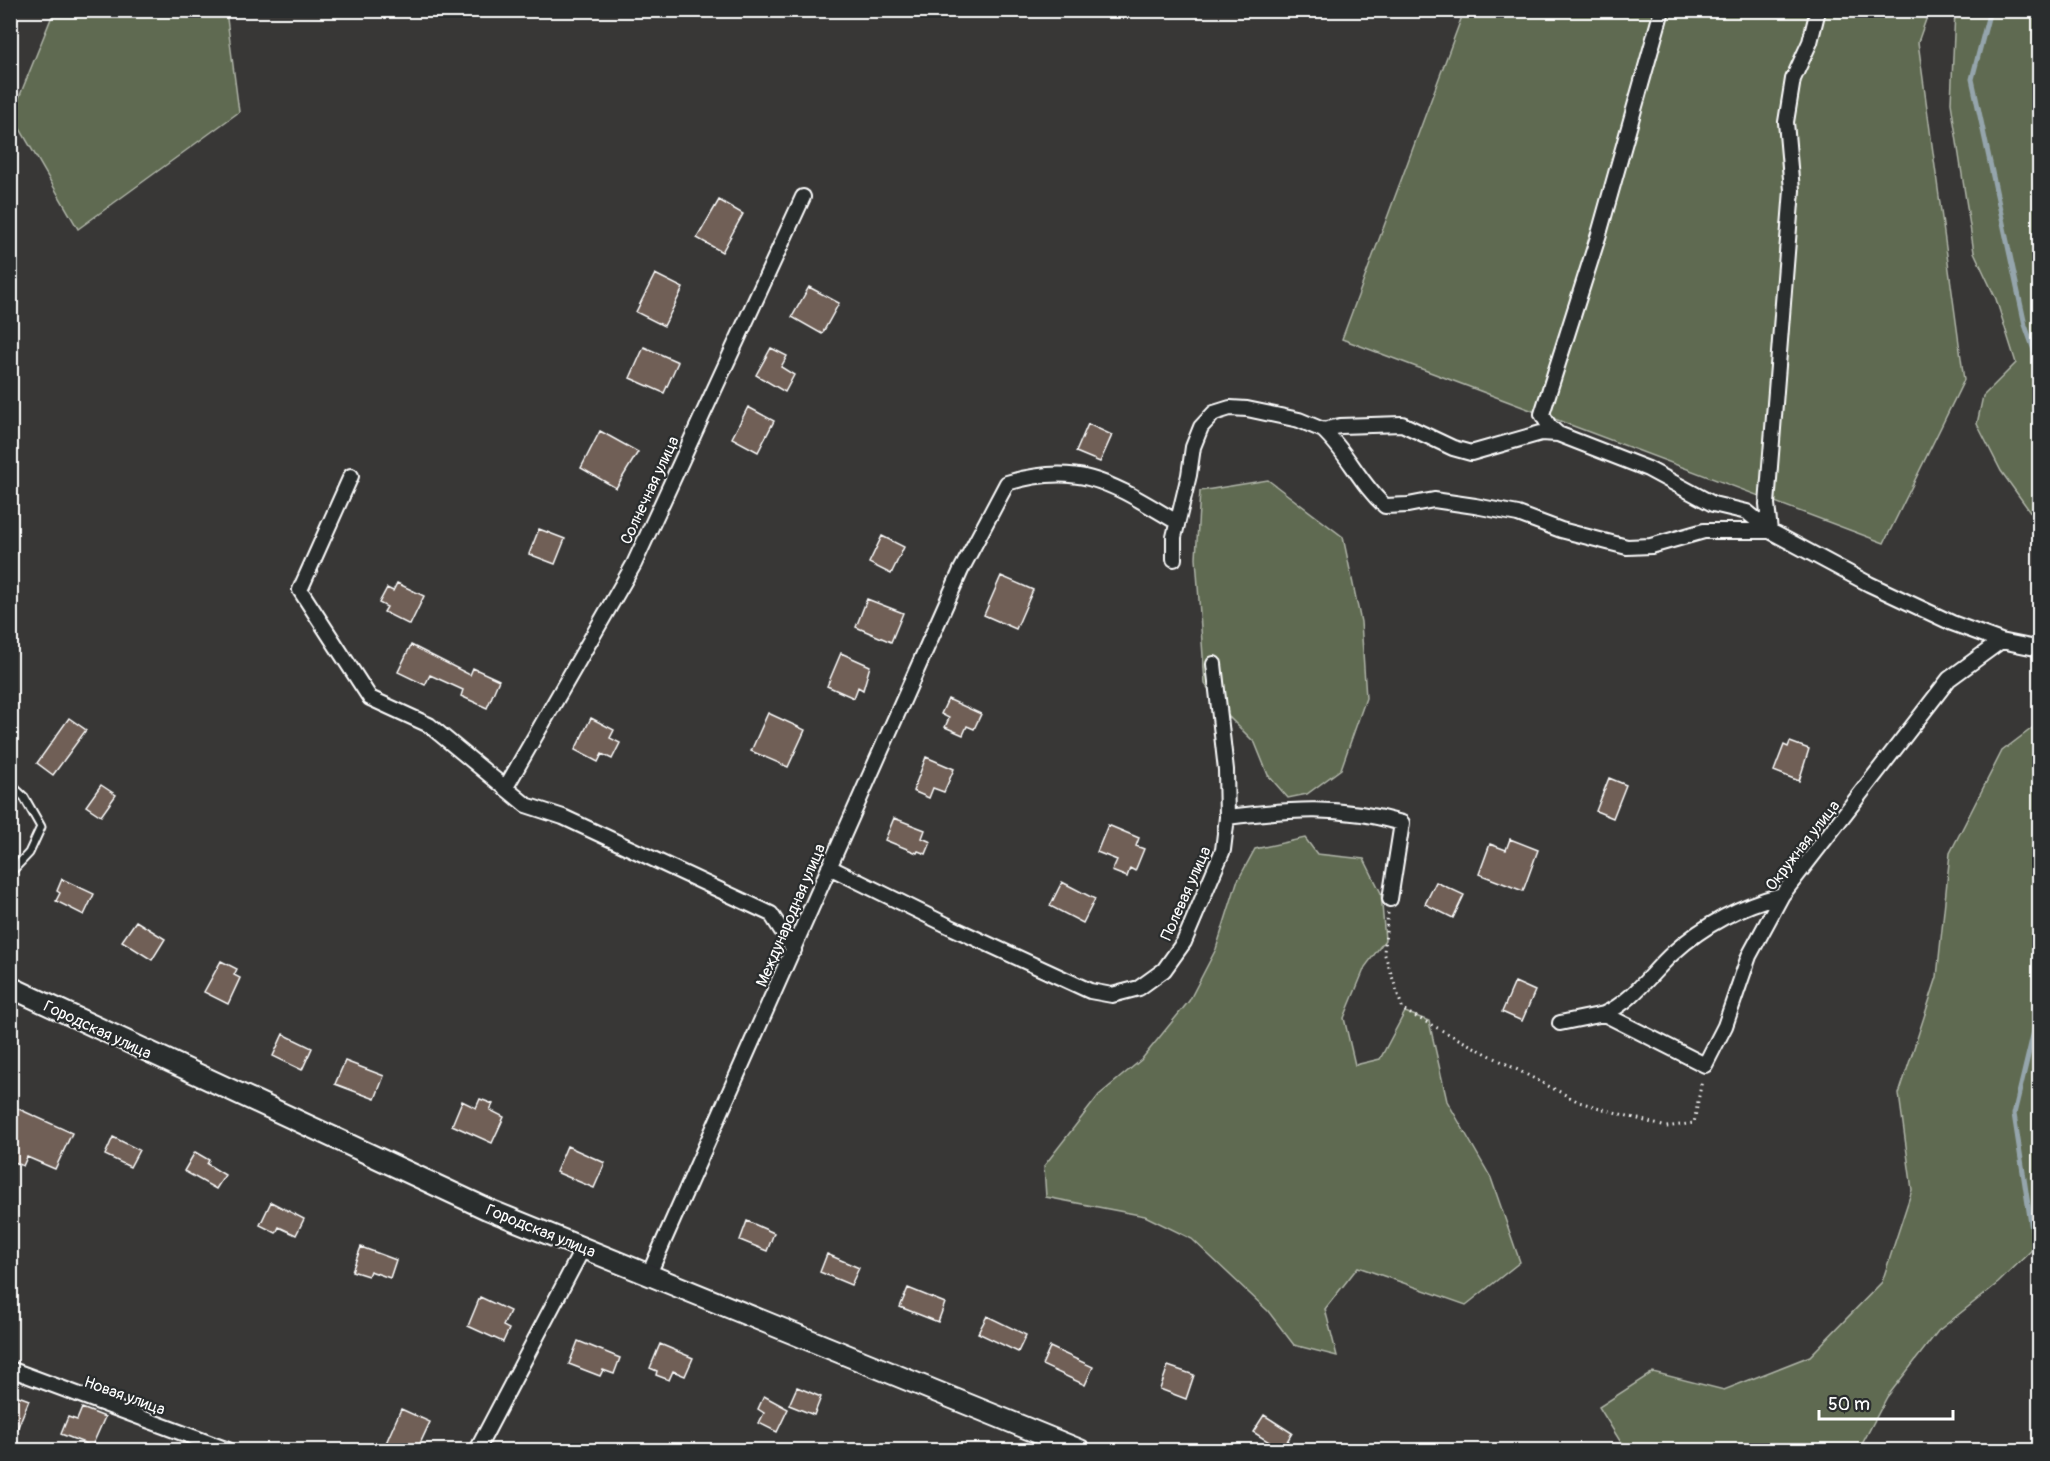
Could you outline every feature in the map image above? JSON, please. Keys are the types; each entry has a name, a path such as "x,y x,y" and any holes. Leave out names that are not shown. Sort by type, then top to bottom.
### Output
{"main road":[{"name":"Городская улица","path":"10,987 488,1209 1080,1450"}],"street":[{"path":"1558,434 1549,426 1542,414 1599,234 1662,10"},
{"path":"1770,531 1767,504 1792,190 1786,122 1793,79 1810,42 1818,10"},
{"name":"Солнечная улица","path":"506,787 634,564 803,198"},
{"path":"1174,559 1177,522 1189,475 1193,447 1201,427 1214,413 1230,408 1247,409 1299,420 1323,430 1342,447 1369,491 1385,506 1408,505 1434,500 1475,506 1518,514 1561,530 1627,547 1651,546 1704,531 1770,531"},
{"path":"1323,430 1341,426 1402,424 1453,448 1471,453 1541,433 1558,434 1647,469 1713,504 1747,512 1770,531 1869,584 1952,623 2001,641 2040,649"},
{"name":"Международная улица","path":"649,1274 961,570 1007,483 1022,479 1077,474 1100,479 1126,491 1177,522"},
{"path":"351,476 300,590 370,698 429,725 526,805 562,817 771,914 794,950"},
{"name":"Окружная улица","path":"1705,1065 1725,1026 1749,956 1782,895 1949,679 2001,641"},
{"name":"Полевая улица","path":"829,867 1089,991 1112,995 1139,988 1164,969 1184,942 1223,850 1227,817 1226,770 1214,664"},
{"path":"1227,817 1297,809 1363,813 1402,823 1390,899"},
{"path":"1560,1023 1604,1014 1622,1006 1673,952 1729,914 1756,902 1782,895"},
{"path":"1604,1014 1705,1065"},
{"path":"477,1450 583,1248"},
{"name":"Новая улица","path":"10,1369 228,1450"}],"lane":[{"path":"10,784 24,797 41,827 29,853 10,873"}],"path":[{"path":"1390,899 1384,952 1403,1010 1579,1102 1666,1127 1694,1122 1705,1065"}],"green space":[{"path":"54,11 226,11 239,112 78,229 12,115"},
{"path":"1464,11 1929,11 1918,42 1964,380 1884,543 1342,339"},
{"path":"1955,11 2039,11 2039,524 2001,471 1977,424 1983,396 2016,363 1996,299 1974,252 1951,103"},
{"path":"1268,480 1343,537 1361,622 1366,698 1341,769 1307,794 1288,798 1268,775 1255,743 1228,716 1205,684 1196,558 1200,491"},
{"path":"2039,723 2039,1243 1998,1283 1938,1331 1887,1397 1859,1450 1634,1450 1620,1441 1599,1407 1653,1372 1724,1390 1810,1356 1882,1282 1912,1190 1899,1094 1937,977 1950,853 2002,751"},
{"path":"1305,838 1317,854 1364,859 1381,893 1385,940 1365,967 1344,1018 1355,1065 1380,1059 1405,1012 1429,1021 1447,1101 1491,1178 1520,1262 1466,1305 1358,1267 1325,1309 1337,1356 1294,1345 1268,1311 1192,1239 1145,1216 1046,1197 1044,1166 1099,1095 1141,1060 1189,1001 1216,949 1237,882 1255,849"}],"building":[{"path":"719,200 743,214 722,252 697,238"},
{"path":"655,274 683,288 664,326 636,312"},
{"path":"809,287 839,303 822,334 792,317"},
{"path":"644,347 678,362 664,393 630,378"},
{"path":"771,348 787,356 781,367 794,375 785,392 756,375"},
{"path":"748,407 774,421 758,452 732,438"},
{"path":"1088,424 1112,435 1100,462 1076,452"},
{"path":"600,431 638,452 616,488 581,468"},
{"path":"539,529 565,539 555,564 529,554"},
{"path":"882,536 904,547 891,574 869,563"},
{"path":"1001,576 1033,590 1016,629 984,615"},
{"path":"397,583 424,596 410,625 384,612 387,607 379,603 387,588 393,591"},
{"path":"867,599 903,613 891,642 856,627"},
{"path":"411,645 470,675 473,668 499,680 487,708 461,696 463,690 430,675 425,685 398,672"},
{"path":"841,653 870,666 863,690 858,687 854,698 827,686"},
{"path":"948,699 981,714 974,729 967,726 963,735 945,727 949,718 941,714"},
{"path":"768,713 805,730 788,767 751,751"},
{"path":"69,718 86,730 53,775 37,763"},
{"path":"591,718 614,730 610,738 620,743 612,759 602,754 598,762 575,750"},
{"path":"1790,742 1809,749 1799,781 1774,771 1784,745 1788,747"},
{"path":"926,757 954,769 944,792 933,788 929,798 913,791"},
{"path":"1609,778 1626,785 1613,818 1596,811"},
{"path":"101,785 116,795 101,816 86,806"},
{"path":"894,818 925,830 922,838 931,842 926,854 918,851 917,853 885,840"},
{"path":"1108,825 1139,838 1136,846 1144,849 1135,871 1130,868 1127,877 1112,871 1117,860 1097,852"},
{"path":"1510,839 1538,850 1523,891 1479,874 1490,844 1506,850"},
{"path":"62,879 94,894 84,915 56,901"},
{"path":"1062,882 1095,899 1083,923 1050,906"},
{"path":"1436,882 1464,895 1453,918 1425,904"},
{"path":"136,921 165,939 152,960 122,941"},
{"path":"221,961 237,969 234,975 240,978 228,1004 204,992"},
{"path":"1515,982 1535,991 1522,1021 1502,1012"},
{"path":"283,1034 312,1048 302,1070 273,1056"},
{"path":"345,1061 384,1076 375,1099 335,1084"},
{"path":"480,1099 493,1104 490,1110 504,1117 492,1143 452,1125 462,1101 476,1108"},
{"path":"10,1105 72,1133 55,1169 27,1157 23,1166 10,1160"},
{"path":"113,1137 139,1150 130,1167 105,1155"},
{"path":"567,1146 605,1163 594,1188 556,1172"},
{"path":"195,1152 209,1160 207,1164 225,1175 216,1189 184,1171"},
{"path":"271,1202 304,1219 296,1235 279,1227 276,1233 260,1225"},
{"path":"747,1221 774,1233 767,1251 740,1240"},
{"path":"361,1247 396,1260 390,1278 370,1271 368,1276 352,1271"},
{"path":"827,1254 859,1268 851,1285 820,1272"},
{"path":"908,1288 945,1303 938,1322 900,1307"},
{"path":"480,1297 510,1311 503,1326 509,1329 503,1342 468,1326"},
{"path":"987,1316 1026,1335 1018,1352 978,1333"},
{"path":"578,1341 620,1358 614,1374 603,1370 600,1376 569,1364"},
{"path":"660,1344 693,1358 685,1376 673,1371 669,1380 656,1375 657,1371 650,1368"},
{"path":"1050,1347 1093,1367 1085,1385 1042,1365"},
{"path":"1168,1366 1194,1375 1186,1399 1160,1389"},
{"path":"797,1387 821,1397 814,1415 789,1405"},
{"path":"10,1393 29,1400 11,1444 10,1444"},
{"path":"764,1396 788,1409 777,1432 759,1423 764,1413 758,1409"},
{"path":"82,1408 105,1417 92,1446 61,1434 68,1417 77,1420"},
{"path":"401,1409 430,1422 417,1450 403,1450 386,1443"},
{"path":"1264,1415 1292,1433 1282,1450 1253,1432"}],"waterway":[{"path":"1990,10 1972,79 2025,325 2040,367"},
{"path":"2040,1006 2014,1114 2040,1282"}]}
